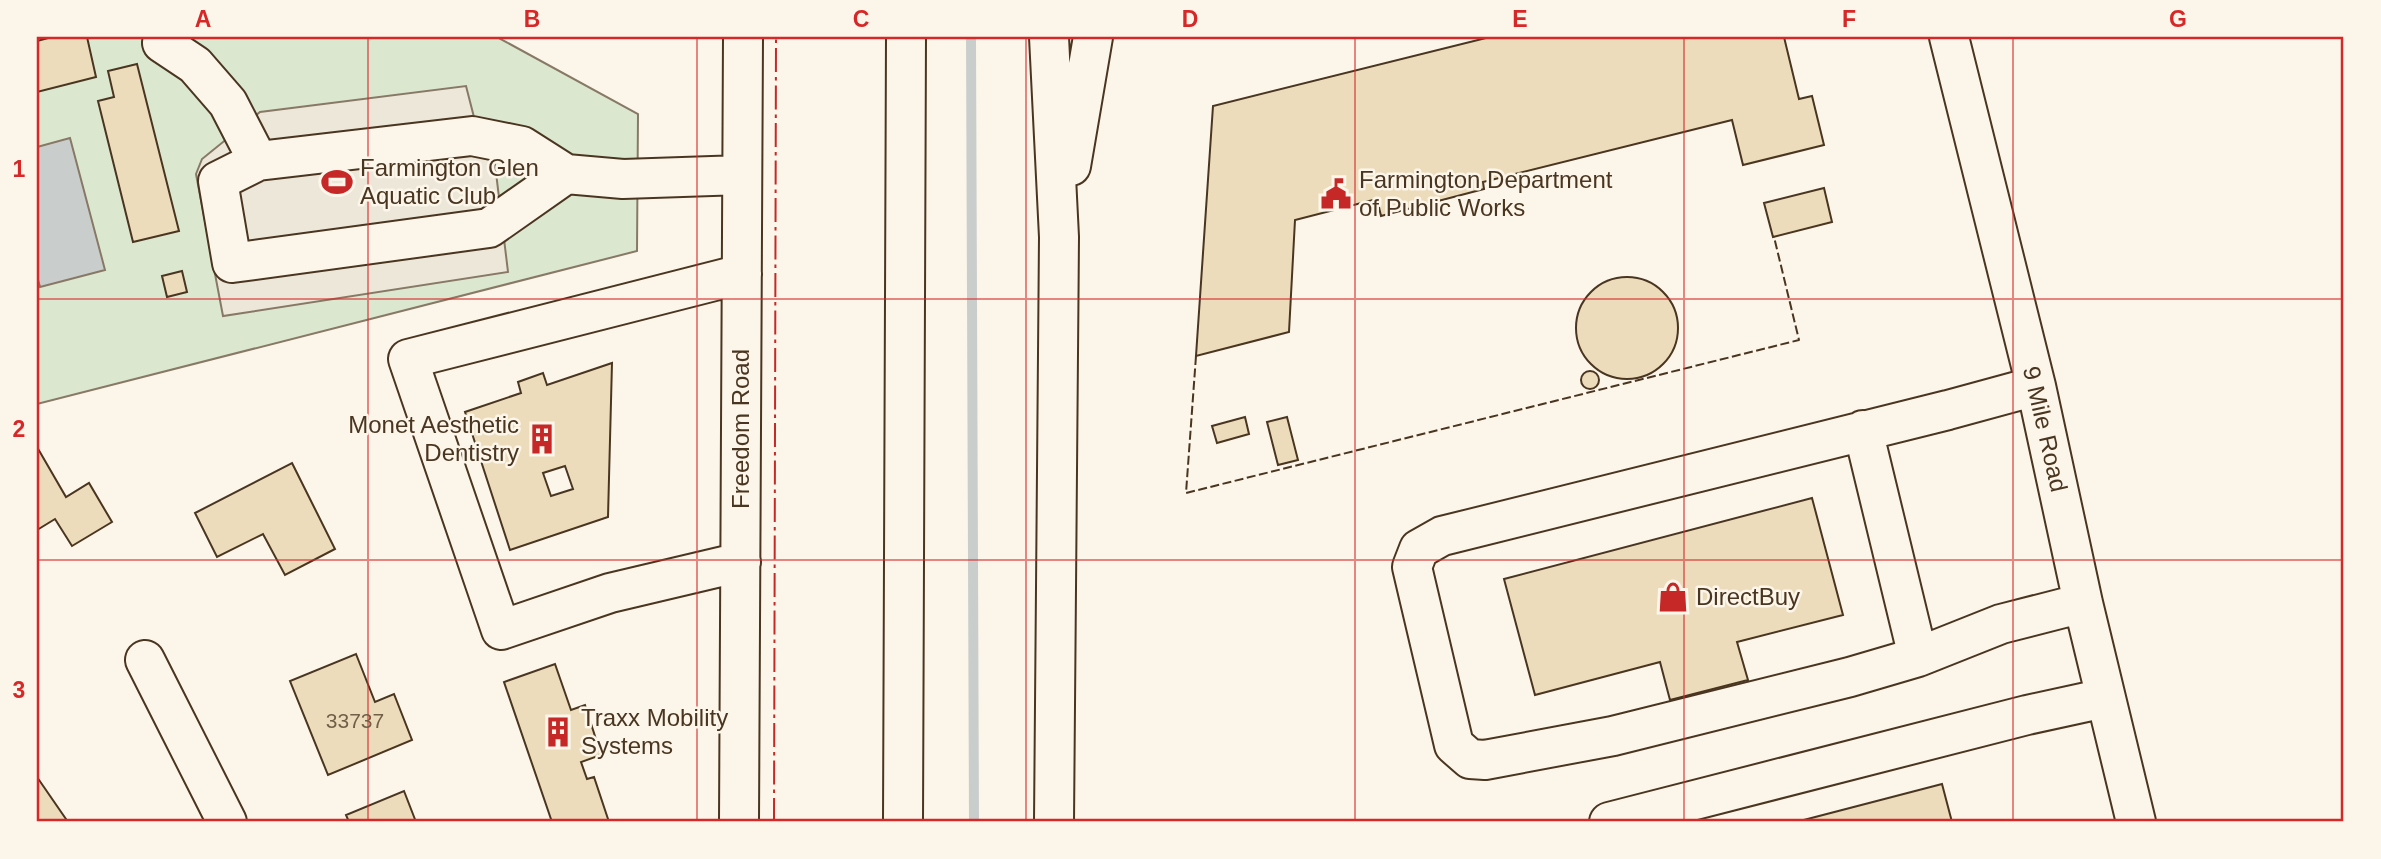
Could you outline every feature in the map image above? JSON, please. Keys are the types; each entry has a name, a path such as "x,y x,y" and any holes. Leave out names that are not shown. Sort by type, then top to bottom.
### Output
{"main road":[{"name":"Freedom Road","path":"739,822 743,37"},
{"path":"903,822 905,37"},
{"path":"1049,37 1059,237 1054,822"},
{"path":"1059,237 1093,37"},
{"name":"9 Mile Road","path":"1949,37 2036,386 2083,603 2136,822"},
{"path":"162,43 195,65 228,103 258,161"},
{"path":"566,174 489,228 232,262 218,181 258,161 472,136 522,145 566,174 622,179 743,175"},
{"path":"741,562 610,593 501,631 408,359 742,274"},
{"path":"2036,386 1442,536 1419,549 1412,566 1454,745 1470,760 1485,760 1613,736 1850,677 1918,657 2001,624 2083,603"},
{"path":"1863,430 1918,657"},
{"path":"145,660 227,822"},
{"path":"1609,822 2105,698"}],"green space":[{"name":"Farmington Glen Aquatic Club","path":"37,37 497,37 638,114 637,251 37,404"}],"shaded area":[{"path":"466,86 475,121 490,123 508,272 223,316 196,174 202,159 260,112"},
{"path":"70,138 105,270 40,287 37,276 37,147"}],"building":[{"path":"52,37 87,37 96,77 37,92 37,41"},
{"name":"Farmington Department of Public Works","path":"1490,37 1784,37 1799,99 1812,96 1824,145 1743,165 1732,120 1483,182 1484,189 1381,216 1377,199 1295,220 1289,332 1196,356 1213,106"},
{"path":"137,64 179,231 133,242 98,101 114,97 108,71"},
{"path":"1824,188 1832,222 1773,237 1764,203"},
{"path":"182,271 187,292 167,297 162,276"},
{"path":"1627,277 1647,281 1663,292 1674,308 1678,328 1674,348 1663,364 1647,375 1627,379 1607,375 1591,364 1580,348 1576,328 1580,308 1591,292 1607,281"},
{"name":"Monet Aesthetic Dentistry","path":"612,363 608,517 510,550 465,412 521,393 518,382 543,373 547,385","holes":["565,466 573,489 551,496 543,473"]},
{"path":"1586,371 1594,371 1599,380 1597,387 1586,389 1581,384 1581,376"},
{"path":"1245,417 1249,434 1217,443 1212,426"},
{"path":"1287,417 1298,460 1278,465 1267,422"},
{"path":"37,447 66,497 89,483 112,522 72,546 55,519 37,530"},
{"path":"292,463 335,549 285,575 263,534 217,557 195,513"},
{"name":"DirectBuy","path":"1812,498 1843,615 1737,642 1748,680 1670,700 1660,662 1535,695 1504,579"},
{"path":"356,654 375,702 394,694 412,740 328,775 290,681"},
{"name":"Traxx Mobility Systems","path":"555,664 571,710 585,705 601,755 581,762 587,779 594,777 609,822 552,822 504,682"},
{"path":"37,777 68,822 37,822"},
{"path":"1942,784 1952,822 1796,822"},
{"path":"404,791 416,822 349,822 346,815"}],"waterway":[{"path":"971,37 974,822"}],"fence":[{"path":"1196,356 1186,493 1799,340 1774,237"}],"power":[{"path":"774,822 776,37"}],"place":[{"name":"Farmington Glen Aquatic Club","path":"337,182"},
{"name":"Farmington Department of Public Works","path":"1336,194"},
{"name":"Monet Aesthetic Dentistry","path":"542,439"},
{"name":"DirectBuy","path":"1673,597"},
{"name":"Traxx Mobility Systems","path":"558,732"}]}
